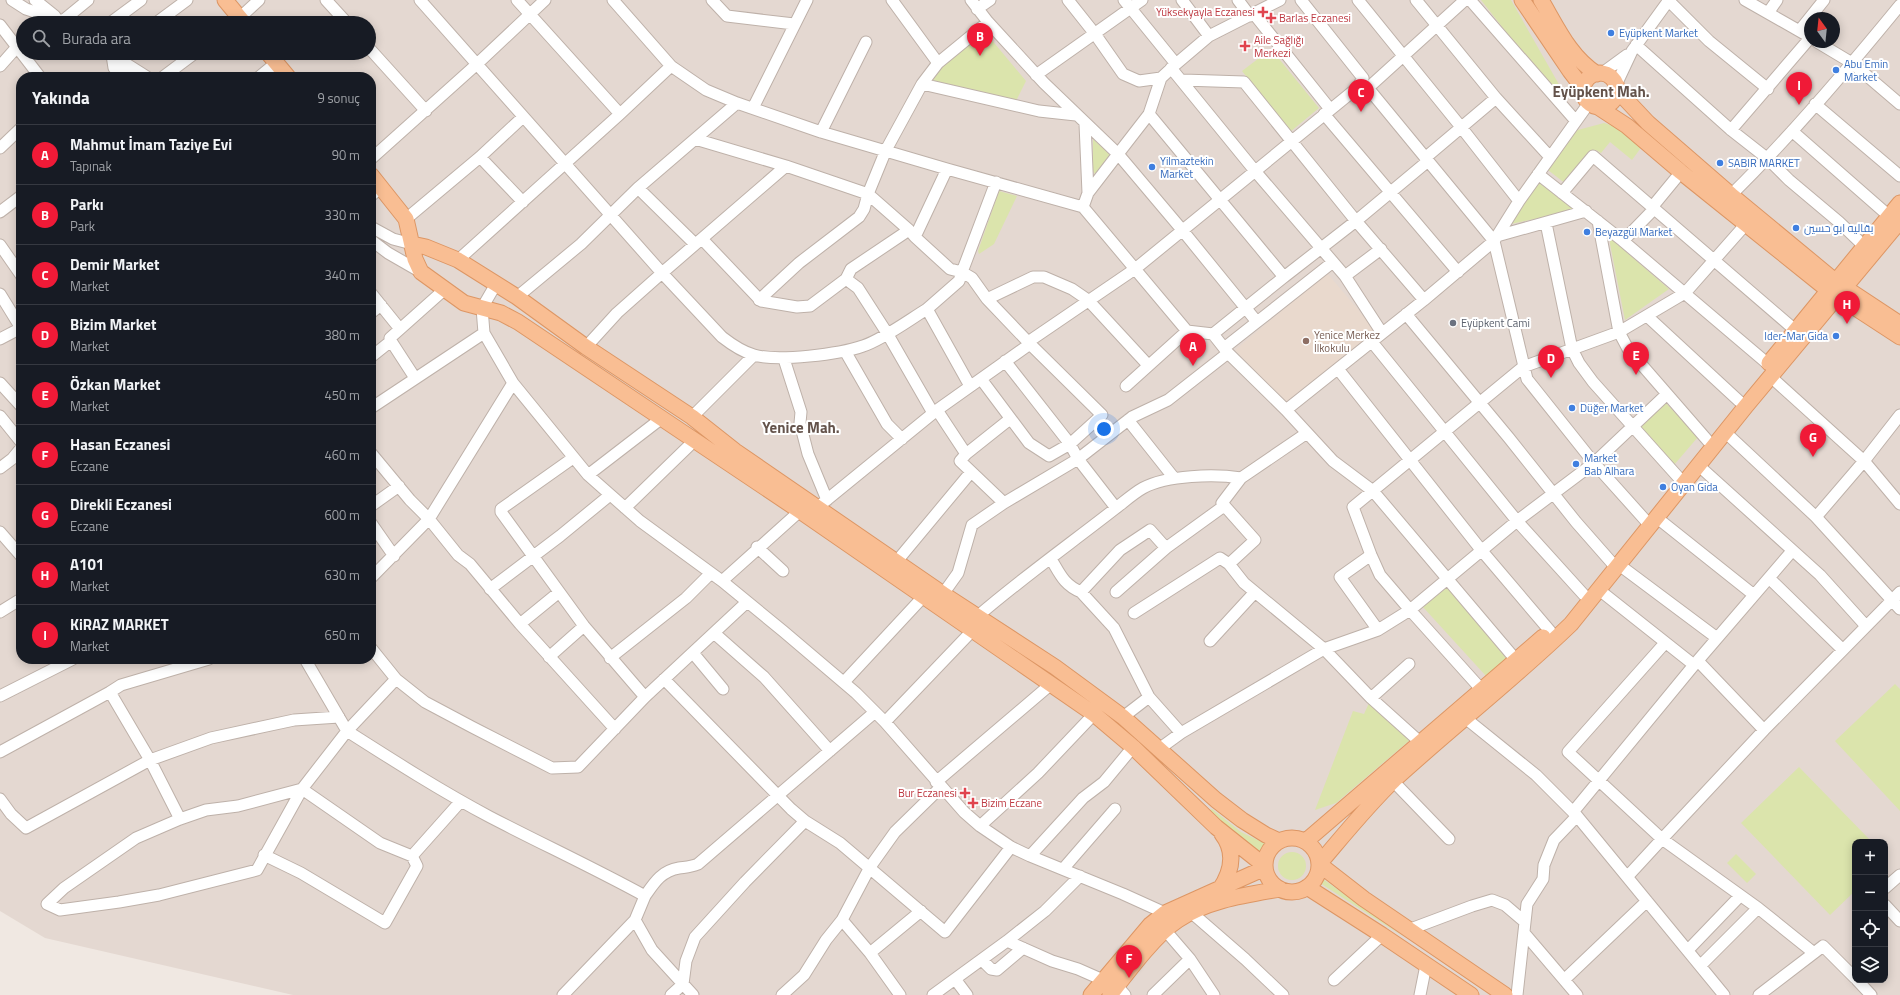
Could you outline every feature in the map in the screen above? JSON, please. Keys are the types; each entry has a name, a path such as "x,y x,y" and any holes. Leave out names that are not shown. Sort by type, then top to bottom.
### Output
{"main road":[{"path":"225,0 236,16"},
{"path":"1522,0 1583,88 1583,93 1593,105 1627,126 1746,224 1900,337"},
{"path":"1541,0 1572,52 1586,67 1599,74 1610,77 1617,88 1648,123 1836,289 1900,324"},
{"path":"274,60 284,72"},
{"path":"1583,88 1588,79 1599,74"},
{"path":"1593,105 1604,107 1613,101 1617,88"},
{"path":"376,191 406,219 415,259 421,272 464,303 501,313 518,322 800,511 1094,714 1133,747 1216,827 1265,867 1270,880 1280,890"},
{"path":"1306,842 1481,689 1550,631 1615,563 1725,432 1795,330 1836,289 1896,224 1900,203"},
{"path":"1651,519 1680,478 1739,401 1769,370 1836,289 1864,246 1896,224"},
{"path":"412,244 426,247 458,260 517,297 586,346 692,417 735,451 822,504 896,561 943,594 1073,680 1123,717 1216,800 1242,820 1279,841"},
{"path":"1319,864 1393,781 1546,648 1571,624 1598,590 1615,563"},
{"path":"1216,827 1227,840 1231,849 1232,857 1227,878 1220,889"},
{"path":"1091,995 1150,925 1165,914 1265,867 1269,851 1279,841 1295,838 1306,842 1316,851 1319,864 1318,875 1307,887 1297,892 1280,890 1217,902 1192,913 1164,930 1117,992"},
{"path":"1319,864 1364,899 1408,930 1505,995"},
{"path":"1307,887 1471,995"}],"street":[{"path":"12,0 26,8 47,16"},
{"path":"35,0 55,16"},
{"path":"70,16 88,0"},
{"path":"119,16 141,0"},
{"path":"165,16 187,0"},
{"path":"245,16 259,0"},
{"path":"326,0 341,16"},
{"path":"420,0 522,117 662,273 722,337 731,344 754,355 784,359 845,351 864,346 927,309 959,281 996,182"},
{"path":"517,0 620,114"},
{"path":"376,155 426,111 545,0"},
{"path":"613,0 671,66 706,90 737,103 821,132 1083,207 1187,330 1213,334 1226,350 1286,410 1333,461 1373,491 1516,660"},
{"path":"712,0 727,16 794,24"},
{"path":"753,108 807,0"},
{"path":"892,0 938,62"},
{"path":"990,0 974,5 1036,74 1085,124 1118,154 1257,322"},
{"path":"1068,0 1095,34 1123,74 1139,81 1161,78"},
{"path":"1036,74 1095,34 1128,4 1142,0"},
{"path":"1182,0 1209,36"},
{"path":"1238,0 1252,15 1390,193 1458,272"},
{"path":"1083,207 1088,193 1149,114 1161,78 1209,36 1280,0"},
{"path":"1301,0 1363,78 1362,88 1427,159 1496,239 1523,367 1527,379 1594,463 1651,519 1754,595"},
{"path":"1358,0 1462,127 1519,202"},
{"path":"1416,0 1496,98 1550,158"},
{"path":"784,359 801,412 800,423 822,504 935,412 1088,300 1135,269 1327,112 1362,88 1403,55 1465,0"},
{"path":"1470,0 1575,120"},
{"path":"1599,74 1622,60 1634,48 1669,0 1709,41 1768,89"},
{"path":"1745,0 1804,33"},
{"path":"1768,14 1778,0"},
{"path":"1800,30 1824,0"},
{"path":"1128,4 1183,80 1255,171 1345,276 1382,333"},
{"path":"1731,195 1768,159 1852,63 1900,5"},
{"path":"759,300 804,259 858,217 864,209 868,194 886,150 922,84 938,62 988,22"},
{"path":"0,25 16,42"},
{"path":"821,132 866,42"},
{"path":"1731,130 1768,89 1804,45"},
{"path":"1617,88 1634,48"},
{"path":"1634,48 1731,130 1768,159 1789,180 1839,222 1864,246"},
{"path":"1828,48 1852,63 1900,104"},
{"path":"0,66 16,50"},
{"path":"376,56 426,111"},
{"path":"29,60 37,72"},
{"path":"113,60 114,68 120,72"},
{"path":"121,60 139,72"},
{"path":"170,72 186,60"},
{"path":"262,72 271,60"},
{"path":"458,260 671,66"},
{"path":"1183,80 1244,82 1356,221 1424,300"},
{"path":"922,84 1039,111 1076,115"},
{"path":"1213,334 1390,193 1496,98"},
{"path":"517,297 581,244 638,188 737,103"},
{"path":"1815,104 1900,176"},
{"path":"1286,410 1424,300 1496,239 1519,202 1575,120 1593,105"},
{"path":"1149,114 1284,277"},
{"path":"406,219 480,157 522,117"},
{"path":"1085,124 1088,193"},
{"path":"1792,131 1896,224"},
{"path":"0,148 16,133"},
{"path":"695,139 786,166 868,194 950,269 962,272 972,278 987,299 1102,415 1070,444 1049,456 1029,443 981,379"},
{"path":"1562,192 1593,156 1795,330"},
{"path":"480,157 523,202"},
{"path":"586,346 617,313 786,166"},
{"path":"638,188 699,242 759,300 798,307 810,306 846,279 851,269 912,234 946,169"},
{"path":"1623,241 1654,207 1681,172"},
{"path":"1538,174 1623,241 1685,294 1769,370 1864,461 1900,504"},
{"path":"0,212 16,200"},
{"path":"1496,239 1586,212"},
{"path":"1598,221 1619,332 1628,349 1708,441"},
{"path":"1546,223 1572,349 1579,363 1594,382 1680,478"},
{"path":"1481,689 1410,610 1380,574 1371,556 1353,508 1523,367 1619,332 1685,294 1746,224"},
{"path":"376,230 393,240 412,244"},
{"path":"0,245 16,268"},
{"path":"376,247 421,272"},
{"path":"1345,276 1381,249"},
{"path":"943,594 958,573 972,525 1004,503 1078,460 1128,420 1168,400 1257,322 1333,262"},
{"path":"987,299 1029,278 1038,276 1044,277 1072,289 1088,300 1148,365"},
{"path":"846,279 858,288 935,412 966,454"},
{"path":"496,284 482,308 484,333 513,383 588,475 625,508 722,581 844,682 885,722 966,815 980,826 1011,847 1123,894 1165,914"},
{"path":"376,353 391,341 390,338 445,289"},
{"path":"0,294 16,320"},
{"path":"376,299 400,329"},
{"path":"376,309 381,305"},
{"path":"927,309 970,386"},
{"path":"1406,314 1554,494 1615,563 1717,638"},
{"path":"1647,316 1739,401"},
{"path":"1126,386 1187,330"},
{"path":"0,339 16,331"},
{"path":"376,405 484,333"},
{"path":"391,341 415,378"},
{"path":"1372,342 1517,521 1584,595"},
{"path":"845,351 887,424 902,439"},
{"path":"692,417 754,355"},
{"path":"1005,361 1070,444 1078,460 1116,508"},
{"path":"1338,369 1482,551 1550,631"},
{"path":"0,383 16,396"},
{"path":"376,573 429,519 513,383"},
{"path":"1159,749 1181,733 1324,649 1378,630 1410,610 1517,521 1594,463 1668,394"},
{"path":"1816,517 1864,461 1900,415"},
{"path":"0,416 16,436"},
{"path":"588,475 662,418"},
{"path":"1004,503 960,461 966,454 1010,419"},
{"path":"1128,420 1174,478"},
{"path":"1725,432 1816,517 1900,609"},
{"path":"1229,564 1255,540 1222,503 1241,478 1307,433"},
{"path":"625,508 695,440"},
{"path":"0,468 16,454"},
{"path":"573,458 500,509 534,556 558,593 610,658 646,697"},
{"path":"376,459 410,500 429,519 458,555 470,564 520,624 615,729"},
{"path":"1698,465 1820,575 1866,626"},
{"path":"896,561 971,472"},
{"path":"978,616 1021,580 1144,487 1174,478 1219,475 1241,478"},
{"path":"376,502 399,486"},
{"path":"490,589 610,495"},
{"path":"1116,592 1166,548 1224,506"},
{"path":"722,581 757,547 800,511"},
{"path":"376,530 394,556"},
{"path":"1082,592 1120,550 1150,530 1166,548"},
{"path":"0,533 16,551"},
{"path":"757,547 783,571"},
{"path":"1517,995 1525,934 1527,904 1543,879 1544,865 1554,840 1696,663 1792,551"},
{"path":"1371,556 1340,577 1378,630"},
{"path":"1051,558 1063,579 1070,587 1082,592 1114,628 1149,697 1181,733"},
{"path":"1134,613 1220,558 1229,564 1244,583 1254,592 1324,649 1371,698 1420,742"},
{"path":"610,658 686,598 711,573"},
{"path":"1769,578 1843,650"},
{"path":"1598,590 1665,643 1696,663 1764,730"},
{"path":"1210,641 1254,592"},
{"path":"1628,877 1764,730 1900,592"},
{"path":"520,624 558,593"},
{"path":"844,682 923,597"},
{"path":"0,612 16,602"},
{"path":"376,654 396,679 425,702 472,728 552,768 578,767 664,679 747,602"},
{"path":"550,657 584,626"},
{"path":"885,722 972,630"},
{"path":"714,633 764,677 830,751"},
{"path":"1665,643 1568,752 1662,839 1758,908 1814,953"},
{"path":"693,653 723,689"},
{"path":"0,696 64,664"},
{"path":"0,752 121,685 191,664"},
{"path":"308,664 347,731 422,779 460,801 611,877 645,896"},
{"path":"1371,698 1409,664"},
{"path":"264,855 300,873 385,923 417,866 412,856 380,843 302,789 238,806 206,810 180,819 136,838 64,888 47,904 60,910 159,895 257,870 264,855 302,789 347,731 396,679"},
{"path":"664,679 777,795 805,821 840,843 945,932 1011,847"},
{"path":"782,995 804,975 826,940 842,920 870,868 895,832 938,784 1050,685"},
{"path":"110,692 150,760 180,819"},
{"path":"1123,717 1149,697"},
{"path":"563,995 635,920 645,896 658,876 677,868 690,867 698,864 875,712"},
{"path":"980,826 1038,772 1094,714"},
{"path":"0,799 11,814 26,828 150,760 211,738 294,720 339,717"},
{"path":"1464,718 1536,775 1575,814 1688,950 1723,995"},
{"path":"1030,856 1084,798 1104,782 1133,747"},
{"path":"1393,781 1449,839"},
{"path":"412,856 460,801"},
{"path":"1063,869 1115,809"},
{"path":"671,995 683,984 686,961 695,937 745,882 805,821"},
{"path":"1888,885 1900,875"},
{"path":"932,995 982,960 1045,911 1080,876"},
{"path":"1688,950 1740,896"},
{"path":"1408,930 1492,900 1505,905 1525,922"},
{"path":"1565,979 1647,901"},
{"path":"1700,965 1758,908"},
{"path":"1888,909 1900,921"},
{"path":"870,953 921,911"},
{"path":"1192,913 1245,959 1282,995"},
{"path":"635,920 652,950 693,995"},
{"path":"842,920 870,953 900,995"},
{"path":"1164,930 1190,959 1214,995"},
{"path":"1525,934 1565,979 1570,988 1577,995"},
{"path":"1334,980 1382,935"},
{"path":"1007,941 1052,961 1078,969 1103,980"},
{"path":"1760,995 1823,946 1852,975"},
{"path":"982,960 991,969 997,970 1023,948"},
{"path":"1153,995 1190,959"},
{"path":"1420,995 1426,965"},
{"path":"955,980 967,995"},
{"path":"1860,983 1871,995"}],"shaded area":[{"path":"0,0 1900,0 1900,995 293,995 45,938 0,911"},
{"name":"Yenice Merkez İlkokulu","path":"1327,273 1377,332 1288,406 1235,350"}],"green space":[{"path":"1481,0 1511,0 1561,88 1560,96 1557,97"},
{"path":"985,32 1026,81 1015,103 927,79"},
{"path":"1271,49 1319,108 1290,132 1242,71"},
{"path":"1604,123 1626,130 1643,145 1632,160 1610,142 1601,153 1596,150 1566,184 1548,170 1574,131"},
{"path":"1093,139 1112,157 1097,177 1093,171"},
{"path":"1538,182 1576,210 1511,224"},
{"path":"999,191 1017,196 994,244 979,254 978,251"},
{"path":"1610,238 1669,289 1625,320 1610,244"},
{"path":"1665,402 1698,437 1674,465 1638,428"},
{"path":"1447,585 1508,657 1486,676 1422,606"},
{"path":"1895,684 1900,689 1900,811 1835,741"},
{"path":"1369,703 1410,740 1336,803 1315,810 1353,711 1364,714"},
{"path":"1799,767 1869,839 1852,839 1852,894 1830,915 1741,823"},
{"path":"1212,809 1241,832 1266,844 1268,847 1261,854 1259,853 1208,811"},
{"path":"1292,852 1302,856 1306,866 1302,876 1292,880 1282,876 1278,866 1282,856"},
{"path":"1736,854 1756,874 1747,883 1727,863"},
{"path":"1323,879 1404,937 1320,883 1320,880"}],"place":[{"name":"Yüksekyayla Eczanesi","path":"1263,12"},
{"name":"Barlas Eczanesi","path":"1271,18"},
{"name":"Eyüpkent Market","path":"1611,33"},
{"name":"Aile Sağlığı Merkezi","path":"1245,46"},
{"name":"Parkı","path":"980,56"},
{"name":"Abu Emin Market","path":"1836,70"},
{"name":"KiRAZ MARKET","path":"1799,105"},
{"name":"Demir Market","path":"1361,112"},
{"name":"SABIR MARKET","path":"1720,163"},
{"name":"Yilmaztekin Market","path":"1152,167"},
{"name":"بقاليه ابو حسين","path":"1796,228"},
{"name":"Beyazgül Market","path":"1587,232"},
{"name":"Eyüpkent Cami","path":"1453,323"},
{"name":"A101","path":"1847,324"},
{"name":"Ider-Mar Gida","path":"1836,336"},
{"name":"Yenice Merkez İlkokulu","path":"1306,341"},
{"name":"Mahmut İmam Taziye Evi","path":"1193,366"},
{"name":"Özkan Market","path":"1636,375"},
{"name":"Bizim Market","path":"1551,378"},
{"name":"Düğer Market","path":"1572,408"},
{"name":"Direkli Eczanesi","path":"1813,457"},
{"name":"Market Bab Alhara","path":"1576,464"},
{"name":"Oyan Gida","path":"1663,487"},
{"name":"Bur Eczanesi","path":"965,793"},
{"name":"Bizim Eczane","path":"973,803"},
{"name":"Hasan Eczanesi","path":"1129,978"}],"district":[{"name":"Eyüpkent Mah.","path":"1601,91"},
{"name":"Yenice Mah.","path":"801,427"}]}
